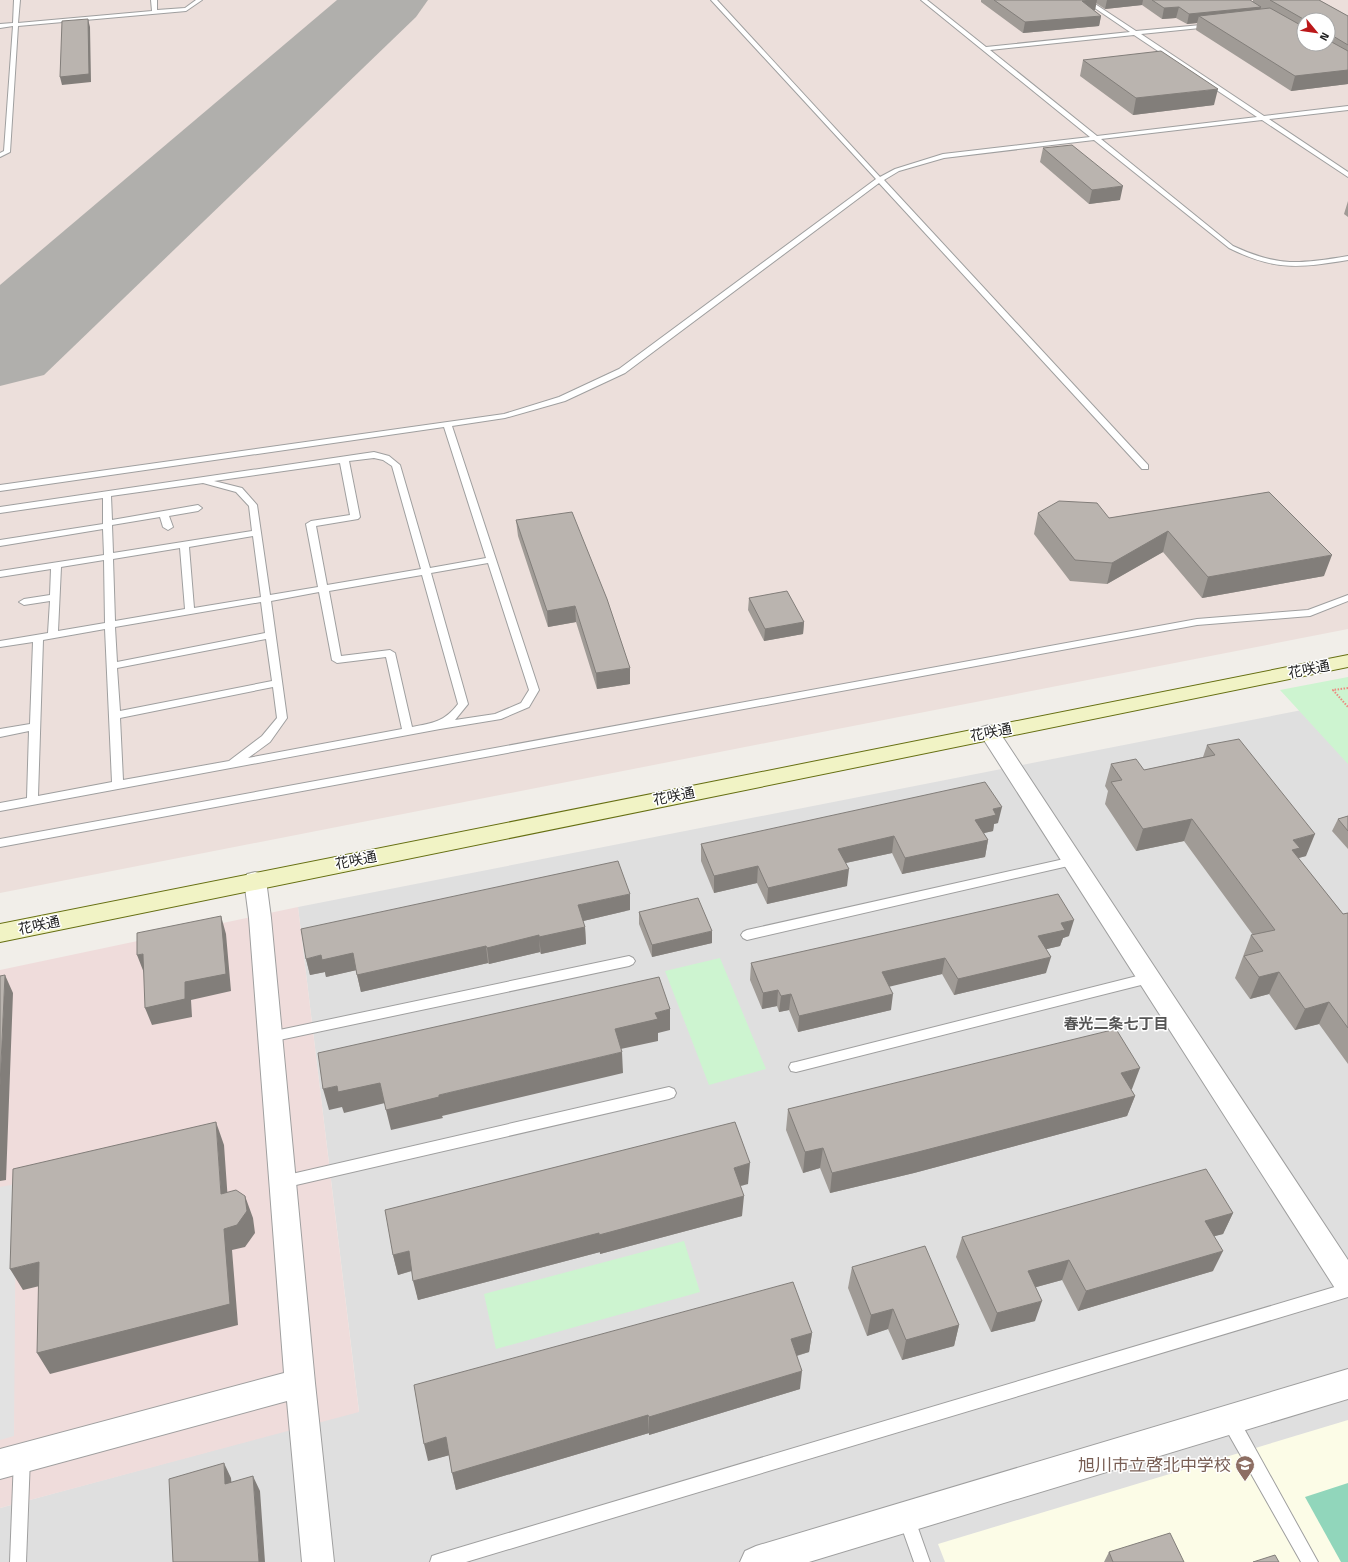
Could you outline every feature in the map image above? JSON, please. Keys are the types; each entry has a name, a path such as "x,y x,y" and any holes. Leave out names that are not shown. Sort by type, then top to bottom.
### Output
{"street":[{"name":"花咲通","path":"0,933 255,880 1348,661"},
{"path":"989,732 1348,1284"},
{"path":"255,880 260,918 300,1383 318,1562"},
{"path":"11,1460 300,1383"},
{"path":"756,1562 1348,1384"}],"lane":[{"path":"0,155 7,152 17,0"},
{"path":"154,0 155,12"},
{"path":"0,26 186,9 199,0"},
{"path":"714,0 1145,467"},
{"path":"924,0 1231,247 1251,258 1270,264 1295,266 1348,258"},
{"path":"1086,0 1348,175"},
{"path":"985,49 1214,25"},
{"path":"0,488 505,416 533,409 576,393 622,371 879,180 897,170 943,156 1348,108"},
{"path":"0,807 439,726 497,718 526,705 534,690 447,424"},
{"path":"0,510 374,455 386,458 396,465 463,704 454,716 439,726"},
{"path":"344,460 355,517 311,524 337,660 390,653 408,732"},
{"path":"203,480 239,490 254,505 282,718 266,740 230,765"},
{"path":"107,494 110,625 118,785"},
{"path":"0,543 198,508"},
{"path":"164,514 168,527"},
{"path":"0,574 257,533"},
{"path":"184,545 190,612"},
{"path":"0,644 492,560"},
{"path":"53,635 56,565"},
{"path":"24,602 55,597"},
{"path":"0,843 1197,622 1310,613 1348,598"},
{"path":"112,666 271,635"},
{"path":"32,801 38,637"},
{"path":"115,715 277,683"},
{"path":"0,733 34,727"},
{"path":"747,936 1073,861"},
{"path":"270,1037 629,961"},
{"path":"796,1067 1149,978"},
{"path":"283,1182 669,1093"},
{"path":"438,1562 1348,1290"},
{"path":"1230,1419 1310,1562"},
{"path":"11,1460 18,1562"},
{"path":"906,1516 922,1562"}],"path":[{"path":"1348,688 1333,690 1348,707"}],"shaded area":[{"path":"0,0 1348,0 1348,629 0,893"},
{"path":"1348,701 1348,1562 0,1562 0,1508 359,1411 298,907"},
{"path":"298,907 359,1412 0,1508 0,970"},
{"path":"16,1184 14,1436 0,1440 0,1187"},
{"name":"旭川市立啓北中学校","path":"1348,1420 1348,1562 945,1562 938,1544"}],"green space":[{"path":"1348,677 1348,764 1280,690"},
{"path":"720,958 766,1069 709,1085 665,971"},
{"path":"684,1241 700,1292 496,1349 484,1294"},
{"path":"1348,1483 1348,1562 1341,1562 1305,1497"}],"building":[{"path":"994,0 1092,0 1082,1 1101,16 1025,22"},
{"path":"1152,0 1250,0 1261,7 1189,14 1179,7 1164,8"},
{"path":"1270,0 1319,0 1348,16 1348,45 1336,38 1336,12 1296,12 1296,15"},
{"path":"1270,8 1296,23 1296,52 1336,52 1336,44 1348,51 1348,70 1295,76 1199,16"},
{"path":"88,19 89,74 60,77 62,21"},
{"path":"1161,51 1218,89 1136,98 1083,60"},
{"path":"1072,145 1123,186 1092,190 1043,148"},
{"path":"1269,492 1332,555 1208,577 1168,531 1112,563 1075,560 1038,513 1059,501 1097,503 1109,518"},
{"path":"572,512 607,599 630,668 596,673 575,606 547,611 516,520"},
{"path":"787,591 804,622 765,629 749,598"},
{"path":"1239,739 1315,834 1293,840 1300,848 1292,850 1343,914 1348,913 1348,1028 1329,1002 1305,1009 1279,972 1259,977 1244,956 1263,951 1251,935 1275,930 1192,819 1143,829 1111,782 1122,780 1111,764 1136,759 1144,770 1215,755 1207,745"},
{"path":"985,782 1002,807 993,809 996,815 975,820 988,840 905,858 894,836 838,849 849,869 768,888 758,866 714,876 701,844"},
{"path":"1348,816 1348,831 1338,819"},
{"path":"618,861 630,894 578,905 585,927 539,937 539,935 487,948 486,946 357,975 353,953 322,960 321,955 306,959 301,929"},
{"path":"1058,894 1074,920 1061,923 1065,930 1038,936 1051,957 958,979 945,958 882,972 893,994 799,1016 791,994 781,996 778,990 763,993 751,963"},
{"path":"698,898 712,931 652,945 639,912"},
{"path":"221,916 226,974 185,982 185,999 145,1008 143,954 137,955 137,933"},
{"path":"5,975 0,1086 0,976"},
{"path":"659,977 670,1009 655,1013 658,1019 615,1029 622,1052 439,1095 439,1097 386,1110 380,1083 338,1092 337,1086 323,1089 318,1053"},
{"path":"1116,1029 1140,1068 1121,1073 1135,1096 832,1173 823,1148 805,1152 788,1109"},
{"path":"216,1122 221,1194 236,1190 245,1196 247,1211 237,1225 224,1229 230,1304 37,1353 39,1262 10,1269 13,1169"},
{"path":"735,1122 750,1163 734,1168 744,1196 599,1235 599,1233 413,1281 409,1251 393,1255 385,1210"},
{"path":"1206,1169 1233,1213 1205,1221 1223,1251 1086,1291 1069,1260 1028,1271 1042,1301 997,1313 962,1237"},
{"path":"925,1246 959,1325 906,1340 893,1309 871,1315 852,1267"},
{"path":"793,1282 812,1333 791,1339 802,1371 649,1417 648,1415 452,1473 446,1437 424,1444 414,1385"},
{"path":"224,1463 225,1484 253,1476 259,1562 173,1562 169,1479"},
{"path":"1170,1533 1184,1562 1113,1562 1109,1552"},
{"path":"1275,1555 1279,1562 1253,1562"}],"runway":[{"path":"0,349 387,0"}],"place":[{"name":"旭川市立啓北中学校","path":"1245,1482"}],"district":[{"name":"春光二条七丁目","path":"1116,1024"}]}
